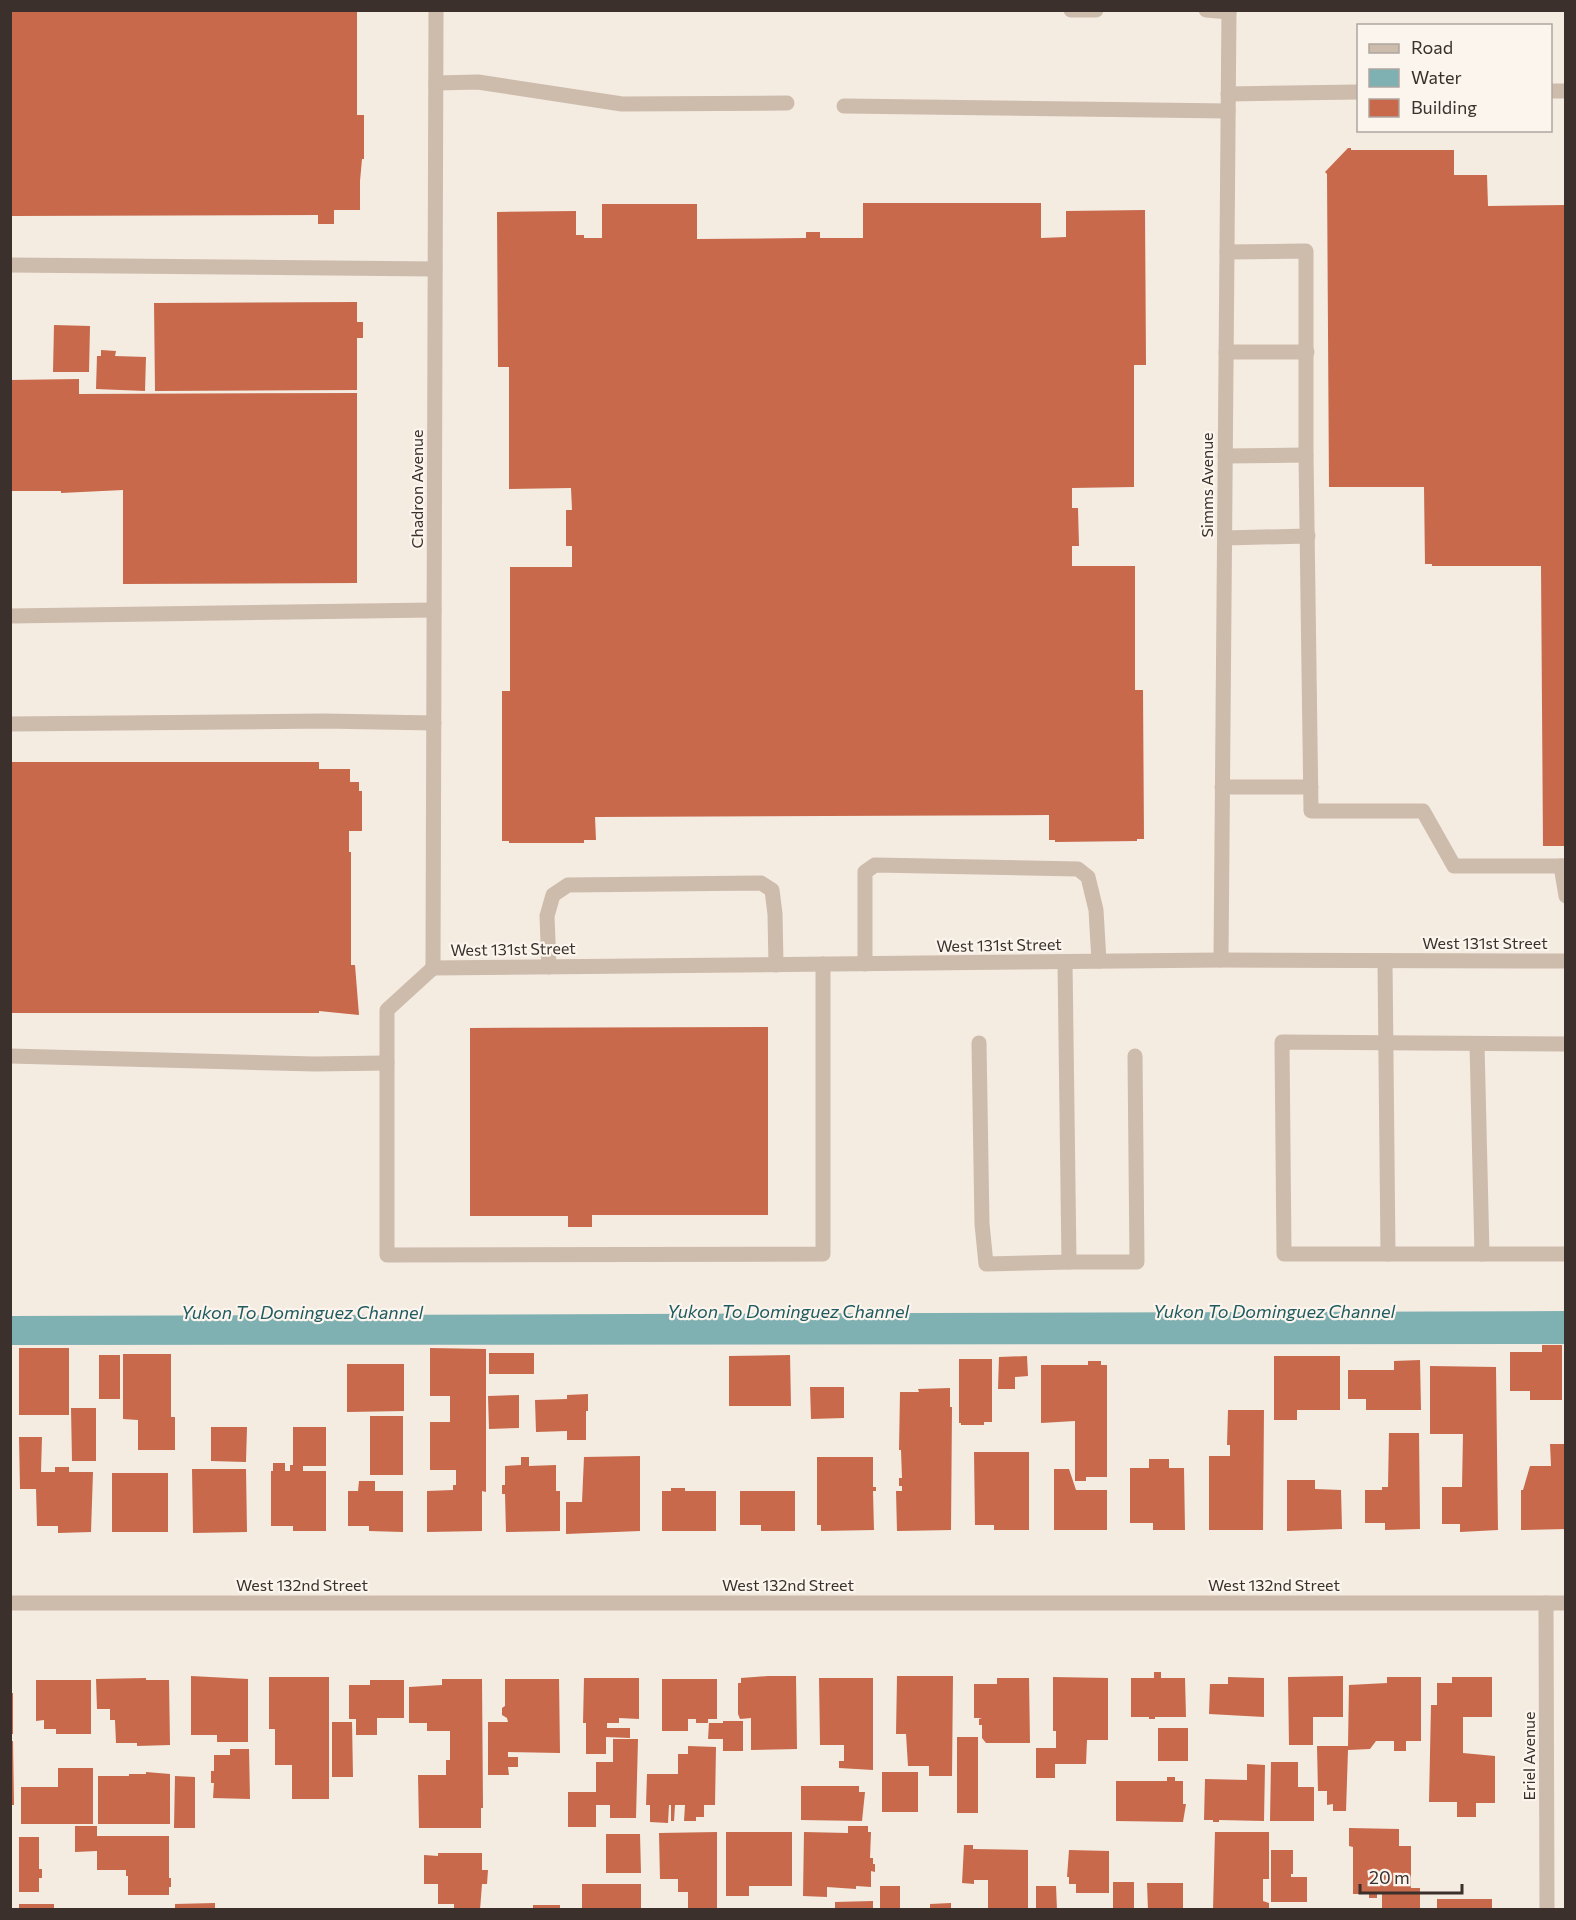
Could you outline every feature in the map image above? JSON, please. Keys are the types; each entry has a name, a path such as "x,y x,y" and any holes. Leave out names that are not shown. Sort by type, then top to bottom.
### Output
{"street":[{"name":"Chadron Avenue","path":"433,968 436,10"},
{"path":"1071,10 1096,10"},
{"path":"1206,10 1229,11"},
{"name":"Simms Avenue","path":"1221,960 1229,11"},
{"path":"436,83 478,82 622,104 787,103"},
{"path":"1228,93 1357,92"},
{"path":"844,106 1228,111"},
{"path":"1227,252 1306,251 1306,455 1311,811 1423,811 1454,866 1563,866 1566,896"},
{"path":"10,265 435,269"},
{"path":"1226,352 1307,352"},
{"path":"1225,456 1306,455"},
{"path":"1225,538 1308,536"},
{"path":"10,616 434,610"},
{"path":"10,724 324,721 434,723"},
{"path":"1222,787 1311,787"},
{"path":"865,964 865,872 875,865 1078,869 1088,877 1096,910 1099,961"},
{"path":"549,967 547,916 553,895 568,885 760,883 772,890 776,965"},
{"name":"West 131st Street","path":"433,968 1221,960 1566,961"},
{"path":"1385,961 1388,1254"},
{"path":"1065,962 1069,1262"},
{"path":"433,968 387,1010 387,1255 823,1254 823,964"},
{"path":"1566,1044 1282,1042 1284,1254 1566,1254"},
{"path":"979,1043 982,1224 986,1264 1137,1262 1135,1056"},
{"path":"1478,1044 1482,1254"},
{"path":"10,1056 315,1064 387,1063"},
{"name":"West 132nd Street","path":"10,1603 1566,1603"},
{"name":"Eriel Avenue","path":"1546,1603 1547,1910"}],"water":[{"name":"Yukon To Dominguez Channel","path":"1565,1311 1565,1344 10,1345 11,1316"}],"building":[{"path":"10,10 357,10 357,115 364,115 364,159 362,159 360,181 360,210 334,210 334,224 318,224 318,215 10,216"},
{"path":"1348,148 1351,150 1454,150 1454,175 1487,175 1488,206 1566,205 1566,846 1543,846 1541,566 1432,566 1432,564 1425,564 1424,487 1329,487 1327,174 1325,172"},
{"path":"863,203 1041,203 1041,238 1066,237 1066,211 1145,210 1146,365 1134,365 1134,487 1072,488 1072,508 1078,508 1079,546 1072,546 1072,566 1135,566 1135,690 1143,690 1144,839 1055,842 1055,840 1049,840 1049,815 595,817 596,840 584,840 584,843 509,843 509,841 502,841 502,691 510,691 510,567 572,567 572,546 566,546 566,510 572,510 571,488 509,489 509,367 498,367 497,212 576,211 576,235 584,235 584,238 602,238 602,204 697,204 697,239 806,238 806,232 820,232 820,238 863,238"},
{"path":"357,302 357,322 363,322 363,338 357,338 357,390 155,391 154,303"},
{"path":"54,325 90,326 89,372 53,372"},
{"path":"101,350 116,351 115,356 146,357 145,391 96,389 97,356 101,356"},
{"path":"79,379 79,394 357,393 357,583 123,584 123,490 61,493 61,491 10,491 10,380"},
{"path":"10,762 319,762 319,769 350,769 350,782 359,782 359,791 362,791 362,831 349,831 351,965 355,965 359,1015 319,1011 319,1013 10,1013"},
{"path":"768,1027 768,1215 592,1215 592,1227 568,1227 568,1216 470,1216 470,1028"},
{"path":"1542,1345 1562,1345 1562,1400 1530,1400 1530,1391 1510,1391 1510,1352 1542,1352"},
{"path":"19,1348 69,1348 69,1415 19,1415"},
{"path":"430,1348 486,1349 486,1492 482,1491 482,1531 427,1532 427,1491 453,1490 453,1485 456,1485 456,1470 430,1470 430,1422 450,1422 450,1396 430,1396"},
{"path":"489,1353 534,1353 534,1374 489,1374"},
{"path":"123,1354 171,1354 171,1417 175,1417 175,1450 138,1450 138,1420 123,1419"},
{"path":"99,1355 120,1355 120,1399 99,1399"},
{"path":"790,1355 791,1406 729,1406 729,1356"},
{"path":"1027,1356 1028,1376 1015,1377 1015,1389 998,1389 999,1357"},
{"path":"1274,1356 1340,1356 1340,1410 1297,1410 1297,1420 1274,1420"},
{"path":"959,1359 992,1359 992,1422 984,1422 984,1425 961,1425 959,1423"},
{"path":"1420,1360 1421,1410 1366,1410 1366,1399 1348,1399 1348,1370 1394,1370 1394,1361"},
{"path":"1088,1361 1101,1361 1101,1365 1107,1365 1107,1477 1086,1477 1086,1481 1075,1481 1075,1421 1041,1423 1041,1365 1088,1365"},
{"path":"347,1364 404,1364 404,1411 347,1412"},
{"path":"1430,1366 1496,1367 1498,1530 1460,1532 1460,1524 1442,1524 1442,1487 1462,1487 1463,1434 1430,1434"},
{"path":"810,1387 844,1387 844,1418 811,1419"},
{"path":"950,1388 950,1407 952,1407 951,1530 897,1531 896,1491 902,1491 902,1486 899,1486 899,1478 902,1478 901,1450 899,1450 900,1392"},
{"path":"588,1394 586,1440 567,1440 567,1431 536,1432 535,1400 567,1399 567,1395"},
{"path":"519,1395 519,1428 489,1429 488,1396"},
{"path":"71,1408 96,1408 96,1461 72,1461"},
{"path":"1228,1410 1264,1410 1263,1530 1209,1530 1209,1456 1230,1456 1230,1445 1227,1445"},
{"path":"370,1416 403,1416 403,1475 370,1475"},
{"path":"211,1427 247,1427 246,1462 211,1461"},
{"path":"293,1427 326,1427 326,1466 303,1466 303,1471 326,1471 326,1531 293,1531 293,1526 271,1526 271,1471 273,1471 273,1463 285,1463 285,1471 290,1471 290,1465 293,1465"},
{"path":"1389,1433 1419,1433 1420,1529 1385,1530 1385,1523 1365,1523 1365,1490 1382,1490 1382,1487 1388,1487"},
{"path":"19,1437 42,1437 41,1472 55,1472 55,1467 69,1467 69,1472 93,1472 91,1532 58,1533 58,1526 37,1526 36,1489 20,1489"},
{"path":"1550,1444 1566,1444 1566,1529 1521,1530 1521,1490 1523,1490 1530,1466 1551,1466"},
{"path":"974,1452 1029,1452 1029,1530 994,1530 994,1525 975,1525"},
{"path":"640,1456 640,1531 566,1534 566,1502 582,1502 584,1457"},
{"path":"521,1457 529,1457 529,1466 556,1465 556,1491 560,1491 560,1531 506,1532 505,1494 502,1494 502,1485 505,1485 505,1466 521,1465"},
{"path":"817,1457 873,1457 873,1487 876,1487 876,1491 873,1491 874,1530 821,1531 821,1525 817,1525"},
{"path":"1149,1459 1169,1459 1169,1468 1184,1468 1185,1530 1153,1530 1153,1523 1130,1523 1130,1468 1149,1468"},
{"path":"192,1469 246,1469 247,1532 193,1533"},
{"path":"1054,1469 1069,1469 1076,1490 1107,1490 1107,1530 1054,1530"},
{"path":"112,1473 168,1473 168,1532 112,1532"},
{"path":"1287,1480 1315,1480 1315,1489 1341,1490 1342,1529 1287,1531"},
{"path":"359,1481 375,1481 375,1491 403,1491 403,1532 369,1531 369,1526 348,1526 348,1491 358,1491"},
{"path":"671,1488 685,1488 685,1491 716,1491 716,1531 662,1531 662,1491 671,1491"},
{"path":"740,1491 795,1491 795,1531 761,1531 761,1525 740,1525"},
{"path":"1154,1672 1161,1672 1161,1678 1185,1678 1186,1717 1149,1719 1149,1717 1131,1717 1131,1678 1154,1678"},
{"path":"191,1676 248,1679 248,1742 217,1742 217,1735 191,1735"},
{"path":"796,1676 797,1749 751,1750 751,1718 740,1719 738,1714 738,1683 741,1683 741,1678"},
{"path":"897,1676 953,1676 952,1776 929,1776 929,1766 908,1766 906,1734 896,1734"},
{"path":"1343,1676 1343,1717 1313,1717 1313,1745 1289,1745 1288,1677"},
{"path":"269,1677 329,1677 329,1799 292,1799 292,1765 275,1765 275,1729 269,1729"},
{"path":"1053,1677 1108,1678 1108,1740 1087,1740 1086,1764 1055,1764 1055,1778 1036,1778 1036,1748 1056,1748 1056,1731 1053,1731"},
{"path":"1228,1677 1264,1678 1264,1717 1209,1714 1210,1684 1228,1684"},
{"path":"1387,1677 1421,1677 1421,1741 1406,1741 1406,1751 1394,1751 1394,1741 1376,1741 1370,1749 1348,1750 1346,1811 1333,1811 1333,1804 1327,1805 1327,1791 1318,1791 1317,1746 1348,1746 1349,1685 1387,1683"},
{"path":"1452,1677 1492,1677 1492,1717 1463,1717 1463,1753 1495,1756 1495,1803 1476,1803 1476,1817 1457,1817 1457,1802 1429,1802 1431,1705 1437,1705 1437,1683 1452,1683"},
{"path":"146,1678 146,1680 169,1680 170,1745 137,1746 137,1743 116,1743 115,1720 110,1720 110,1709 97,1709 96,1679"},
{"path":"584,1678 639,1678 639,1719 619,1718 619,1723 607,1723 607,1728 630,1728 630,1738 606,1737 606,1754 586,1754 586,1723 583,1723"},
{"path":"819,1678 873,1678 873,1770 839,1768 839,1761 844,1761 844,1745 820,1745"},
{"path":"997,1678 1029,1678 1030,1743 986,1743 982,1738 982,1725 979,1725 979,1719 982,1718 974,1718 974,1684 997,1684"},
{"path":"442,1679 482,1679 483,1808 481,1808 481,1828 419,1828 418,1775 446,1775 446,1760 450,1760 450,1731 427,1731 427,1723 409,1723 409,1687 442,1685"},
{"path":"505,1679 559,1679 560,1753 508,1752 508,1757 518,1757 518,1767 508,1767 509,1775 488,1775 488,1722 508,1722 507,1718 502,1715 502,1708 505,1706"},
{"path":"662,1679 717,1679 717,1719 708,1719 708,1723 696,1723 696,1719 688,1719 688,1731 662,1731"},
{"path":"36,1680 91,1680 91,1734 56,1734 56,1729 44,1729 44,1720 36,1721"},
{"path":"370,1680 404,1680 404,1718 377,1718 377,1735 356,1735 356,1719 349,1719 349,1685 370,1685"},
{"path":"10,1693 13,1693 13,1734 10,1734"},
{"path":"723,1721 743,1721 743,1751 723,1751 723,1739 708,1739 709,1723 723,1723"},
{"path":"332,1722 352,1722 353,1777 332,1777"},
{"path":"1158,1728 1188,1728 1188,1761 1158,1761"},
{"path":"957,1737 978,1737 978,1813 957,1813"},
{"path":"613,1739 638,1739 636,1818 610,1818 610,1805 596,1805 596,1827 568,1827 568,1792 596,1792 596,1762 613,1762"},
{"path":"10,1741 13,1741 14,1805 10,1805"},
{"path":"688,1746 716,1747 715,1805 704,1805 704,1817 696,1817 696,1821 684,1821 685,1805 675,1805 674,1821 671,1821 671,1805 669,1805 668,1823 650,1822 650,1805 646,1805 647,1774 678,1774 678,1754 688,1754"},
{"path":"230,1749 249,1749 250,1799 213,1798 214,1783 211,1783 211,1771 214,1771 214,1755 230,1755"},
{"path":"1271,1762 1298,1762 1298,1787 1314,1787 1314,1821 1270,1821"},
{"path":"1247,1764 1265,1765 1264,1821 1219,1820 1219,1822 1213,1822 1213,1820 1204,1820 1205,1779 1247,1780"},
{"path":"58,1768 93,1768 93,1824 21,1824 21,1787 58,1787"},
{"path":"146,1772 170,1774 170,1824 98,1824 98,1776 129,1776 129,1774 146,1774"},
{"path":"882,1772 918,1772 918,1812 882,1812"},
{"path":"175,1776 195,1777 195,1828 174,1828"},
{"path":"1167,1777 1175,1777 1175,1781 1183,1781 1183,1804 1186,1804 1183,1822 1116,1821 1116,1781 1167,1781"},
{"path":"801,1786 859,1786 859,1792 865,1792 862,1821 801,1820"},
{"path":"75,1826 97,1826 97,1836 169,1836 171,1887 169,1887 169,1895 128,1895 126,1870 97,1870 97,1851 75,1852"},
{"path":"848,1826 868,1826 868,1832 871,1832 870,1858 873,1858 875,1872 871,1871 871,1887 856,1886 856,1889 827,1887 827,1897 803,1896 804,1832 848,1833"},
{"path":"1349,1828 1399,1829 1399,1846 1411,1846 1411,1888 1420,1888 1420,1910 1382,1910 1382,1893 1377,1893 1377,1898 1369,1898 1369,1894 1353,1894 1353,1847 1349,1846"},
{"path":"717,1832 717,1910 688,1910 688,1892 678,1892 678,1879 660,1879 659,1833"},
{"path":"726,1832 792,1832 792,1886 749,1886 749,1896 726,1896"},
{"path":"1215,1832 1269,1832 1269,1879 1263,1879 1263,1901 1269,1903 1269,1910 1213,1910"},
{"path":"606,1834 640,1834 641,1873 606,1873"},
{"path":"19,1837 39,1837 39,1869 42,1869 42,1878 39,1878 39,1892 19,1892"},
{"path":"964,1845 973,1845 973,1849 1028,1850 1028,1908 1026,1910 988,1908 988,1880 974,1880 974,1884 962,1883"},
{"path":"1069,1850 1109,1851 1109,1893 1076,1893 1076,1884 1069,1884 1069,1877 1067,1877"},
{"path":"1271,1850 1293,1850 1291,1877 1307,1877 1307,1902 1271,1902"},
{"path":"438,1853 482,1853 482,1870 488,1870 487,1884 482,1884 480,1910 454,1910 454,1904 438,1904 438,1884 424,1884 424,1855 438,1856"},
{"path":"1113,1882 1134,1882 1134,1910 1113,1910"},
{"path":"1147,1883 1183,1883 1183,1910 1148,1910"},
{"path":"582,1884 641,1884 641,1910 582,1910"},
{"path":"880,1886 900,1886 900,1910 880,1910"},
{"path":"1036,1886 1056,1886 1057,1910 1036,1910"},
{"path":"1437,1899 1492,1899 1492,1910 1437,1910"},
{"path":"873,1901 873,1910 835,1910 835,1902"},
{"path":"215,1903 215,1910 175,1910 175,1904"},
{"path":"951,1903 951,1910 930,1910 930,1904"},
{"path":"19,1904 54,1904 54,1910 19,1910"},
{"path":"533,1905 560,1905 560,1910 533,1910"}]}
